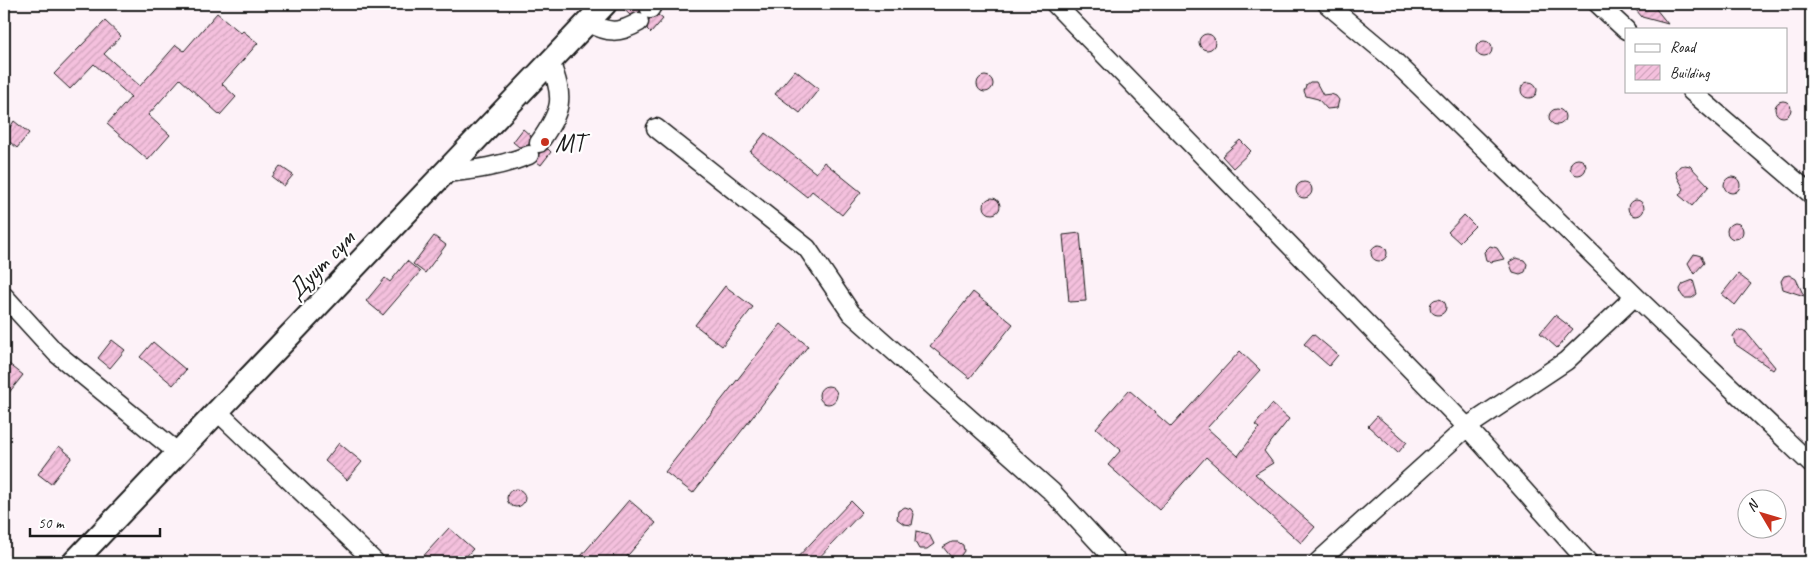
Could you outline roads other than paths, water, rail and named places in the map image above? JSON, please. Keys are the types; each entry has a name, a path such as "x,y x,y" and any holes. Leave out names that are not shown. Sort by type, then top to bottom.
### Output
{"main road":[{"name":"Дуут сум","path":"74,562 216,410 446,173 605,4"}],"street":[{"path":"1055,4 1467,427 1588,562"},
{"path":"1327,4 1389,56 1635,296 1811,464"},
{"path":"1598,4 1625,29"},
{"path":"587,22 601,29 624,31 647,12"},
{"path":"446,173 506,164 534,149 553,122 558,106 560,87 550,62"},
{"path":"1692,92 1811,194"},
{"path":"656,128 807,248 851,312 1051,491 1117,562"},
{"path":"4,296 56,353 177,452"},
{"path":"1318,562 1467,427 1566,361 1635,296"},
{"path":"216,410 375,562"}],"place":[{"name":"MT","path":"545,142"}]}
